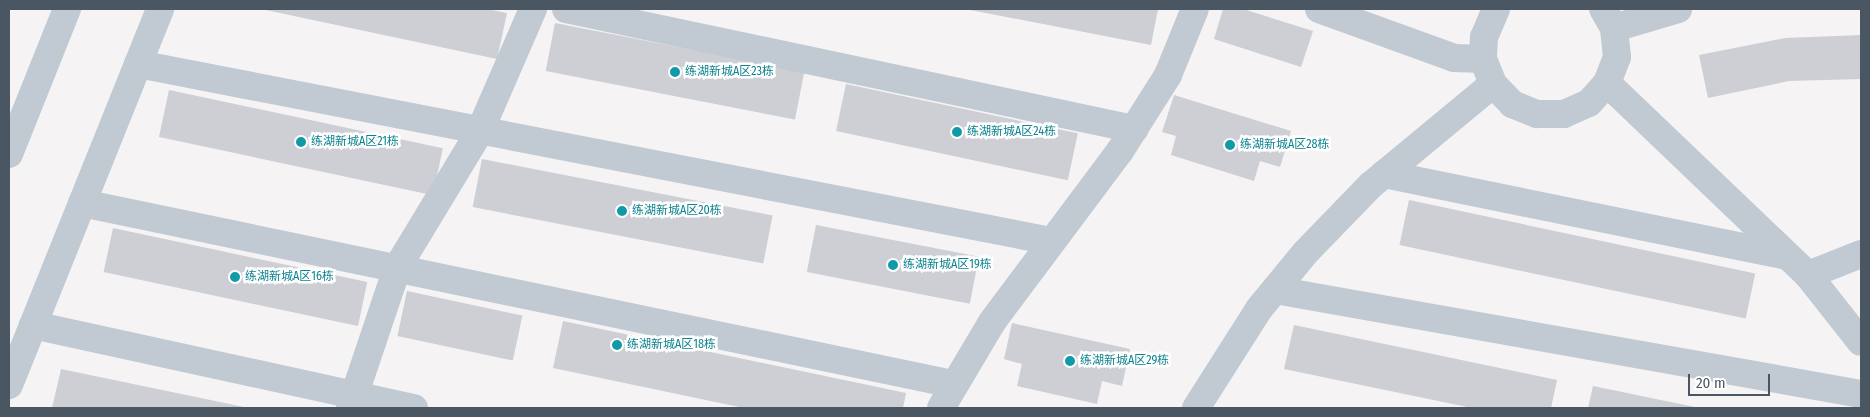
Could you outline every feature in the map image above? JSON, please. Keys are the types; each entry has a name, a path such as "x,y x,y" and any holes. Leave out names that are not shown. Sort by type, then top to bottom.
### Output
{"street":[{"path":"9,154 66,9"},
{"path":"9,385 160,9"},
{"path":"353,402 397,268 480,131 534,9"},
{"path":"566,9 1134,129"},
{"path":"82,202 397,268 947,396 992,322 1134,129 1168,75 1195,9"},
{"path":"1320,9 1454,58 1483,59"},
{"path":"1496,9 1484,37 1483,59 1493,84 1512,104 1537,114 1564,114 1589,103 1607,84 1617,57 1609,19 1678,9"},
{"path":"138,64 1051,241"},
{"path":"1196,408 1259,309 1305,253 1384,174 1493,84"},
{"path":"1607,84 1808,275 1861,342"},
{"path":"1384,174 1787,256"},
{"path":"1808,275 1861,254"},
{"path":"1275,290 1861,394"},
{"path":"33,325 353,402 414,408"}],"building":[{"path":"261,9 487,9 507,13 497,59"},
{"path":"965,9 1158,9 1151,45"},
{"path":"1223,9 1243,9 1313,31 1301,67 1214,39"},
{"name":"练湖新城A区23栋","path":"555,23 804,71 795,120 546,71"},
{"path":"1861,35 1861,79 1789,81 1708,98 1699,55 1785,38"},
{"name":"练湖新城A区24栋","path":"846,84 1078,133 1068,180 836,131"},
{"name":"练湖新城A区21栋","path":"169,90 443,148 433,195 159,137"},
{"name":"练湖新城A区28栋","path":"1174,95 1291,131 1280,167 1260,161 1254,181 1171,155 1176,136 1162,132"},
{"name":"练湖新城A区20栋","path":"482,159 773,215 763,264 473,207"},
{"path":"1409,200 1755,274 1746,319 1399,245"},
{"name":"练湖新城A区19栋","path":"816,225 979,257 970,304 807,272"},
{"name":"练湖新城A区16栋","path":"113,228 367,282 358,326 104,272"},
{"path":"407,291 522,316 513,361 397,336"},
{"name":"练湖新城A区18栋","path":"563,321 906,393 903,408 744,408 553,368"},
{"name":"练湖新城A区29栋","path":"1012,323 1130,349 1122,386 1102,381 1097,404 1017,386 1022,364 1004,359"},
{"path":"1294,325 1557,380 1551,408 1472,408 1284,369"},
{"path":"61,369 244,407 244,408 52,408"},
{"path":"1593,386 1695,407 1695,408 1588,408"}],"place":[{"name":"练湖新城A区23栋","path":"675,72"},
{"name":"练湖新城A区24栋","path":"957,132"},
{"name":"练湖新城A区21栋","path":"301,142"},
{"name":"练湖新城A区28栋","path":"1230,145"},
{"name":"练湖新城A区20栋","path":"622,211"},
{"name":"练湖新城A区19栋","path":"893,265"},
{"name":"练湖新城A区16栋","path":"235,277"},
{"name":"练湖新城A区18栋","path":"617,345"},
{"name":"练湖新城A区29栋","path":"1070,361"}]}
